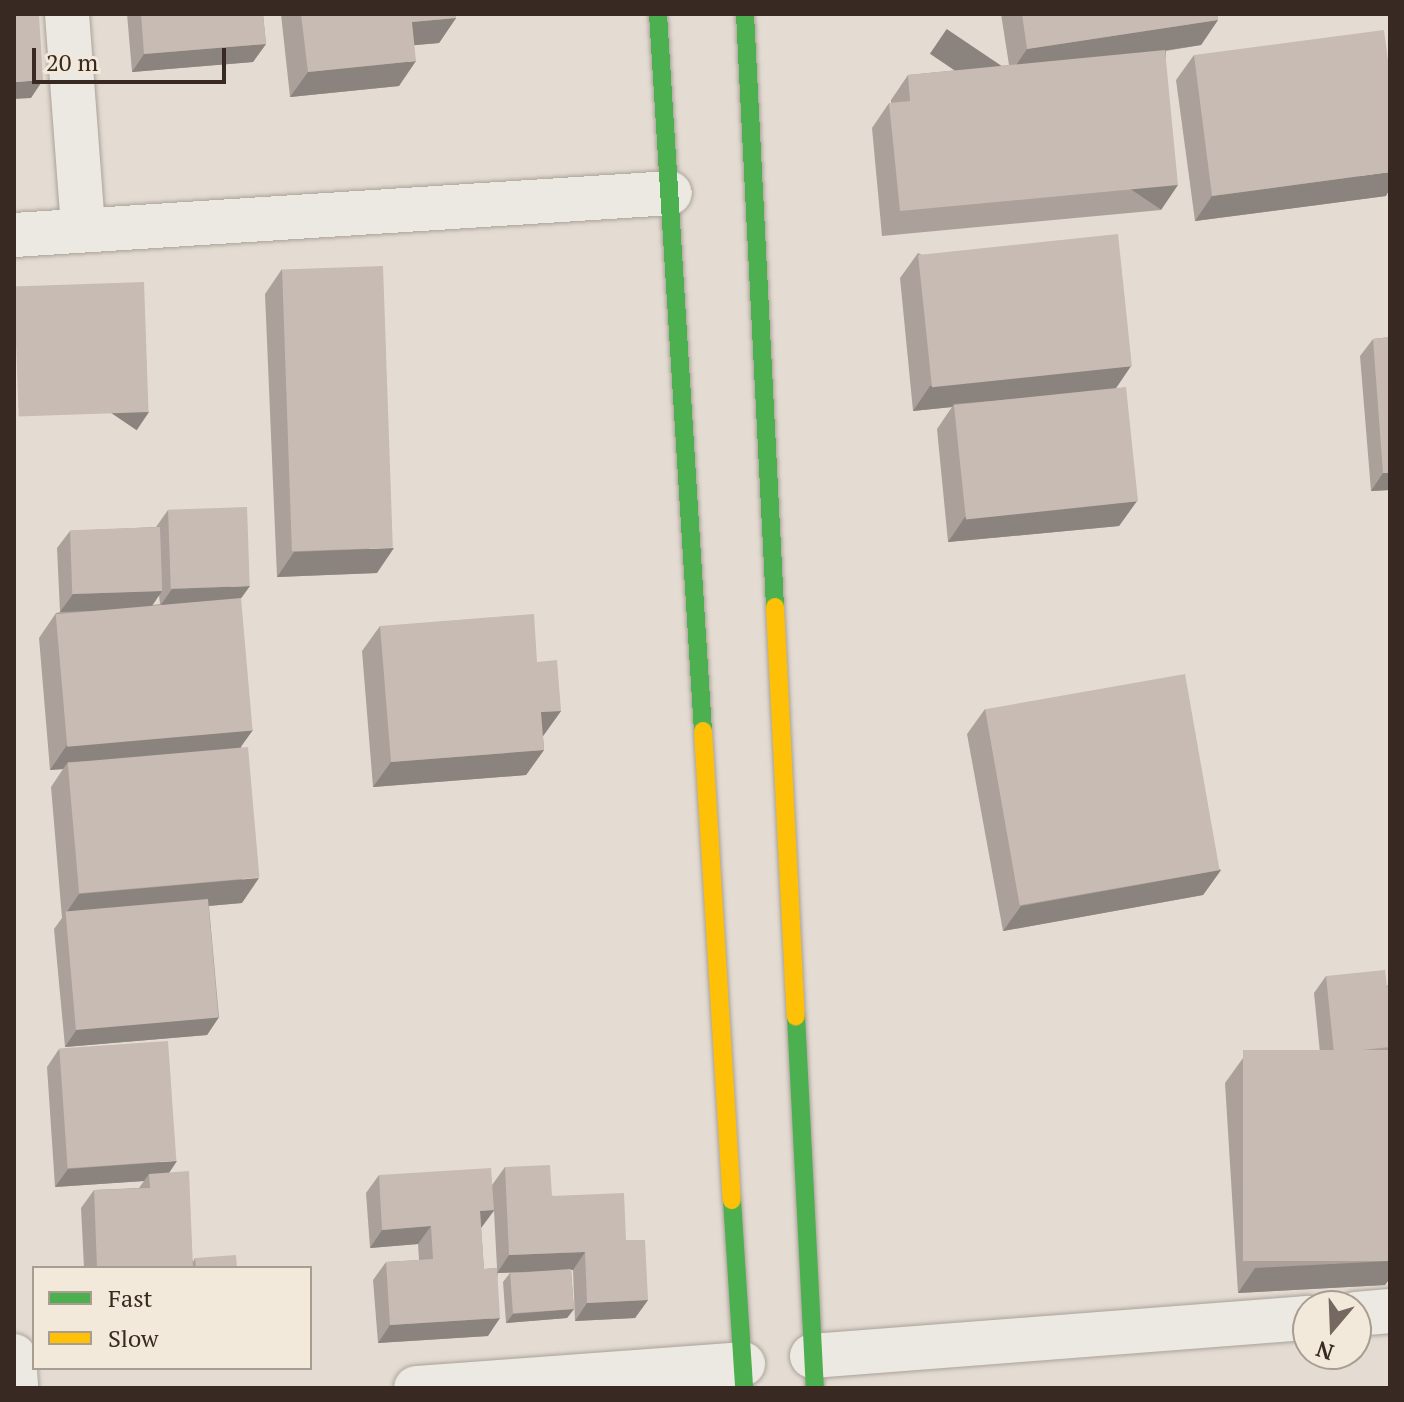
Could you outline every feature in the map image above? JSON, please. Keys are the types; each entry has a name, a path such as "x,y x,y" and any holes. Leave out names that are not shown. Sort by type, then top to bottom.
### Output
{"street":[{"path":"67,14 83,228"},
{"path":"416,1388 744,1376 658,14"},
{"path":"745,14 813,1372 1292,1320"},
{"path":"14,235 83,228 670,193"},
{"path":"14,1356 16,1388"}],"building":[{"path":"141,14 263,14 266,44 144,54"},
{"path":"301,14 456,14 456,18 412,22 416,61 308,72"},
{"path":"1022,14 1217,14 1218,20 1027,49"},
{"path":"39,15 43,80 14,82 14,16"},
{"path":"1384,30 1390,76 1390,172 1212,196 1194,55"},
{"path":"1165,50 1178,185 900,211 889,103 910,101 908,75"},
{"path":"1118,234 1132,366 932,387 918,255"},
{"path":"383,266 393,548 292,551 282,270"},
{"path":"144,282 149,412 19,416 14,287"},
{"path":"1390,337 1390,473 1383,473 1373,339"},
{"path":"1126,387 1138,501 966,519 954,405"},
{"path":"247,507 250,586 171,589 168,510"},
{"path":"160,527 162,591 72,594 70,530"},
{"path":"241,598 253,730 67,747 56,614"},
{"path":"534,614 537,662 557,660 561,711 541,712 544,750 391,762 380,626"},
{"path":"1185,674 1220,870 1020,905 985,709"},
{"path":"248,747 259,878 79,893 68,763"},
{"path":"208,899 218,1018 76,1030 66,911"},
{"path":"1385,970 1387,987 1390,986 1390,1047 1334,1053 1326,976"},
{"path":"168,1041 176,1161 68,1168 59,1049"},
{"path":"1243,1050 1390,1050 1390,1261 1243,1261"},
{"path":"550,1165 552,1196 624,1193 626,1240 645,1240 648,1300 587,1303 585,1252 509,1255 505,1167"},
{"path":"491,1168 494,1210 480,1211 484,1269 497,1268 500,1318 390,1325 386,1262 433,1259 431,1226 382,1230 379,1175"},
{"path":"189,1171 193,1266 97,1266 94,1190 150,1188 149,1174"},
{"path":"236,1255 237,1266 196,1266 195,1258"},
{"path":"571,1269 574,1309 513,1313 510,1273"}],"traffic: fast":[{"path":"658,14 703,731"},
{"path":"745,14 775,607"},
{"path":"796,1016 815,1388"},
{"path":"732,1200 744,1388"}],"traffic: slow":[{"path":"775,607 796,1016"},
{"path":"703,731 732,1200"}]}
